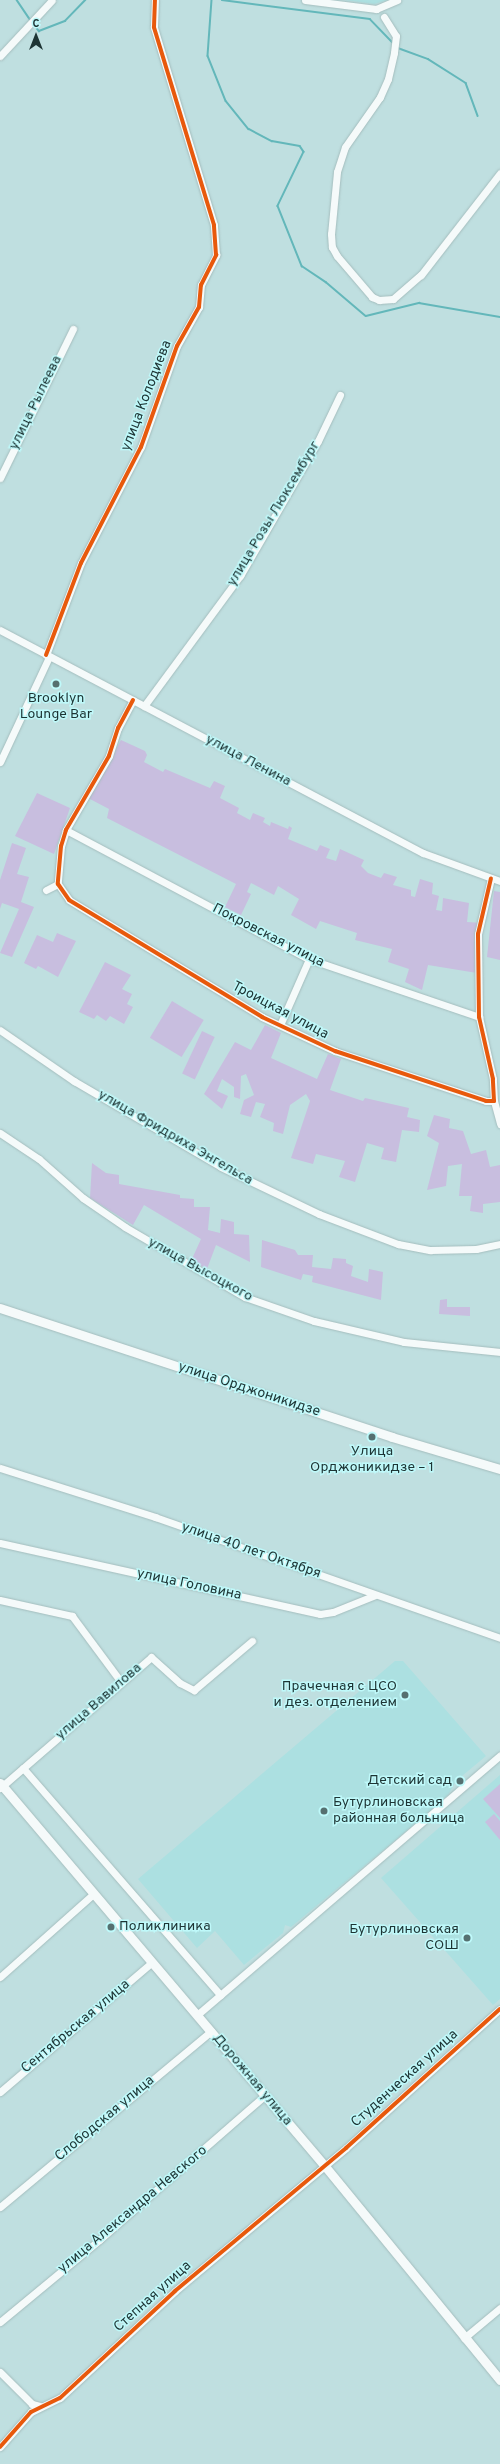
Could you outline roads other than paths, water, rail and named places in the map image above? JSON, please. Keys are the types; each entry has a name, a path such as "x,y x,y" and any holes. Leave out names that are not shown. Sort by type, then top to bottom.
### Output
{"main road":[{"name":"улица Орджоникидзе","path":"0,1308 392,1437 500,1469"},
{"name":"Дорожная улица","path":"1,1786 324,2165 464,2338 500,2380"}],"street":[{"path":"0,56 42,8 52,0"},
{"name":"улица Колодиева","path":"0,762 47,656 81,563 140,447 178,346 198,307 201,285 216,255 214,225 154,27 155,0"},
{"path":"305,0 376,9 397,0"},
{"path":"384,16 396,36 394,53 388,79 380,97 345,147 337,172 332,247 337,256 372,297 379,300 393,299 421,275 500,173"},
{"name":"улица Рылеева","path":"0,478 73,329"},
{"name":"улица Розы Люксембург","path":"144,706 240,576 318,441 340,395"},
{"name":"улица Ленина","path":"0,630 422,853 500,881"},
{"path":"46,890 58,884 61,846 66,830 109,756 118,728 133,700"},
{"name":"Покровская улица","path":"66,830 309,959 479,1017"},
{"path":"491,878 478,934 479,1017 493,1079 494,1101 500,1124"},
{"name":"Троицкая улица","path":"58,884 69,900 280,1025 335,1051 486,1101 494,1101"},
{"path":"280,1025 309,959"},
{"name":"улица Фридриха Энгельса","path":"0,1030 74,1081 221,1168 319,1214 398,1244 430,1250 476,1249 500,1244"},
{"name":"улица Высоцкого","path":"0,1134 39,1160 83,1198 125,1227 245,1297 314,1321 404,1342 500,1352"},
{"name":"улица 40 лет Октября","path":"0,1468 155,1517 500,1638"},
{"name":"улица Головина","path":"0,1543 320,1614 333,1612 375,1595"},
{"path":"0,1600 72,1616 120,1682"},
{"name":"улица Вавилова","path":"1,1786 24,1768 120,1682 151,1657 180,1683 194,1690 252,1641"},
{"path":"197,2015 500,1755"},
{"path":"24,1768 220,1995"},
{"path":"0,1977 93,1894"},
{"name":"Сентябрьская улица","path":"0,2092 152,1962"},
{"name":"Студенческая улица","path":"324,2165 346,2148 500,2009"},
{"name":"Слободская улица","path":"0,2207 211,2031"},
{"name":"улица Александра Невского","path":"0,2322 99,2240 264,2096"},
{"name":"Степная улица","path":"0,2446 20,2423 40,2406 60,2398 175,2291 324,2165"},
{"path":"464,2338 500,2308"},
{"path":"0,2372 32,2404 40,2406"}],"waterway":[{"path":"17,0 30,19"},
{"path":"34,24 39,31 65,21 85,0"},
{"path":"212,0 208,56 226,101 249,129 272,141 300,146 304,152 278,206 302,266 326,282 366,316 419,303 500,317"},
{"path":"222,0 370,19 392,42"},
{"path":"398,48 428,59 466,83 478,116"}],"place":[{"name":"Brooklyn Lounge Bar","path":"56,684"},
{"name":"Улица Орджоникидзе – 1","path":"372,1437"},
{"name":"Прачечная с ЦСО и дез. отделением","path":"405,1695"},
{"name":"Детский сад","path":"460,1781"},
{"name":"Бутурлиновская районная больница","path":"324,1811"},
{"name":"Поликлиника","path":"111,1927"},
{"name":"Бутурлиновская СОШ","path":"467,1938"}]}
